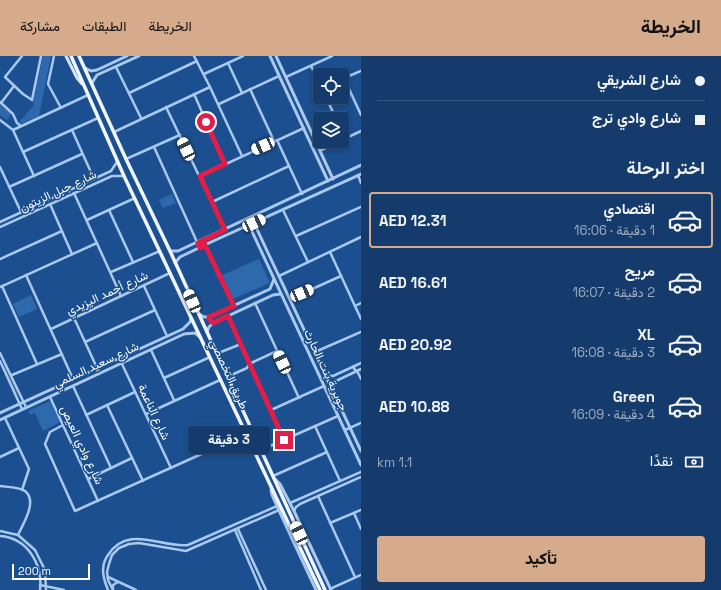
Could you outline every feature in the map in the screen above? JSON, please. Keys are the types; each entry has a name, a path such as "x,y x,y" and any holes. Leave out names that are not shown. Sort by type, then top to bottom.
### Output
{"main road":[{"path":"66,56 77,78 85,87"},
{"name":"طريق التخصصي","path":"71,56 124,176 320,590"},
{"name":"طريق التخصصي","path":"79,56 325,590"}],"street":[{"path":"22,56 5,77 32,100 41,56"},
{"path":"54,56 48,84 60,108"},
{"path":"84,68 91,71 97,70 127,56"},
{"path":"92,83 98,75 139,56"},
{"path":"194,56 219,104 242,156"},
{"path":"204,74 241,56"},
{"path":"270,56 328,181"},
{"path":"276,56 333,179"},
{"path":"286,78 332,56"},
{"path":"129,93 197,61"},
{"path":"228,63 242,94"},
{"path":"311,66 313,70"},
{"path":"116,67 141,118"},
{"path":"349,76 361,71"},
{"path":"219,104 279,76"},
{"path":"14,86 0,102 13,114 17,123 21,126"},
{"path":"114,132 141,118 210,87"},
{"path":"250,89 302,194"},
{"path":"349,91 361,115"},
{"path":"194,94 225,164"},
{"path":"13,130 88,95"},
{"path":"166,107 225,230"},
{"path":"23,152 98,118"},
{"path":"0,120 13,130 34,176"},
{"path":"200,176 304,128"},
{"path":"72,130 94,178"},
{"path":"349,137 361,131"},
{"path":"126,159 180,135"},
{"path":"154,147 200,248"},
{"path":"315,153 326,148"},
{"path":"9,187 82,154"},
{"name":"شارع جبل الزيتون","path":"0,222 111,171 118,161"},
{"path":"170,251 178,251 207,239 361,165"},
{"path":"212,202 289,166"},
{"path":"0,167 21,212"},
{"path":"111,171 114,173 112,176"},
{"path":"326,176 329,177 330,174"},
{"path":"175,263 180,257 209,243 359,175 361,183"},
{"name":"شارع جبل الزيتون","path":"0,227 112,176 124,176"},
{"path":"311,189 315,190 315,194"},
{"path":"74,193 121,296"},
{"path":"87,220 135,198"},
{"path":"50,204 72,254"},
{"path":"281,204 308,262"},
{"path":"296,236 361,207"},
{"path":"109,210 133,262"},
{"name":"جويرية بنت الحارث","path":"254,223 361,451"},
{"name":"جويرية بنت الحارث","path":"249,225 361,464"},
{"path":"252,231 253,228 256,228"},
{"path":"0,259 62,231"},
{"path":"213,236 212,239 216,240"},
{"path":"279,276 361,237"},
{"path":"207,239 210,239 209,243"},
{"path":"37,364 1,287 97,243"},
{"path":"205,245 234,306"},
{"path":"111,272 160,250"},
{"path":"178,251 180,257"},
{"path":"330,252 361,319"},
{"name":"شارع أحمد اليزيدي","path":"51,329 171,273"},
{"path":"26,275 73,379"},
{"path":"290,299 341,276"},
{"path":"198,314 204,317 209,317 234,306 270,289 274,279"},
{"path":"144,286 155,310 169,335 173,339"},
{"path":"270,289 275,291 273,295"},
{"path":"206,332 213,323 273,295 281,294"},
{"path":"255,303 299,398"},
{"path":"355,306 361,303"},
{"path":"85,342 155,310"},
{"path":"183,329 190,322 191,316"},
{"path":"228,316 284,440"},
{"path":"209,317 210,321 213,323"},
{"path":"74,318 97,368"},
{"name":"جويرية بنت الحارث","path":"293,320 297,321 299,318"},
{"name":"جويرية بنت الحارث","path":"296,326 298,322 301,323"},
{"path":"183,329 187,329 189,331 184,334"},
{"name":"شارع سعيد السلمي","path":"0,413 183,329"},
{"path":"315,352 361,332"},
{"path":"184,334 195,333 200,337"},
{"name":"شارع سعيد السلمي","path":"0,420 184,334"},
{"path":"216,354 241,344"},
{"path":"150,350 174,401"},
{"path":"227,377 247,368 249,364 277,351"},
{"path":"0,353 12,375 26,407"},
{"path":"12,375 62,354"},
{"path":"164,378 210,357"},
{"path":"120,358 122,364"},
{"path":"0,361 22,409"},
{"path":"325,374 333,376 361,363"},
{"name":"شارع الناعمة","path":"122,364 171,468"},
{"path":"354,366 354,369 357,371 361,379"},
{"path":"350,368 352,373"},
{"path":"331,389 336,381 361,369"},
{"path":"146,414 220,380"},
{"path":"73,386 111,468"},
{"path":"271,410 324,386"},
{"path":"86,415 135,392"},
{"name":"شارع وادي العيص","path":"50,397 98,501"},
{"path":"107,405 143,481"},
{"path":"261,450 338,416"},
{"path":"5,418 29,469 22,490"},
{"path":"345,430 361,422"},
{"path":"63,425 50,432 45,444 75,511 246,434"},
{"path":"315,426 340,481"},
{"path":"0,457 19,448"},
{"path":"326,452 273,476 280,484 290,503 331,590 361,575"},
{"path":"88,479 132,458"},
{"path":"290,503 361,472"},
{"path":"294,511 300,504 360,478 361,475 357,474"},
{"path":"0,486 22,490 28,496 31,504 18,534"},
{"path":"271,488 272,495 316,590"},
{"path":"318,496 355,577"},
{"path":"297,500 296,504 300,504"},
{"path":"108,590 104,582 102,571 104,561 107,555 119,543 131,538 136,538 180,546 188,546 277,506"},
{"path":"113,590 108,577 109,564 119,548 129,544 139,543 186,551 279,510"},
{"path":"330,524 361,510"},
{"path":"354,513 361,529"},
{"path":"259,514 261,518"},
{"path":"238,529 266,590"},
{"path":"224,530 225,534"},
{"path":"235,530 262,590"},
{"path":"0,531 18,534 35,550 45,570 46,590"},
{"path":"0,536 17,541 31,553 40,573 40,590"},
{"path":"107,555 112,557"},
{"path":"108,577 136,590"},
{"path":"113,590 114,585 118,582"},
{"path":"40,585 64,590"}],"shaded area":[{"path":"43,56 51,56 39,116 21,124 19,122 34,105 33,103"},
{"path":"0,105 11,114 7,120 0,115"},
{"path":"172,194 176,203 163,208 159,200"},
{"path":"259,259 270,283 233,299 222,275"},
{"path":"31,295 37,309 19,317 13,304"},
{"path":"50,401 60,422 43,431 35,413 30,415 28,411"}],"waterway":[{"path":"5,368 16,391"}],"route":[{"path":"206,122 225,164 200,176 225,230 198,243 200,248 205,245 234,306 209,317 209,319 213,323 228,316 284,440"}]}
